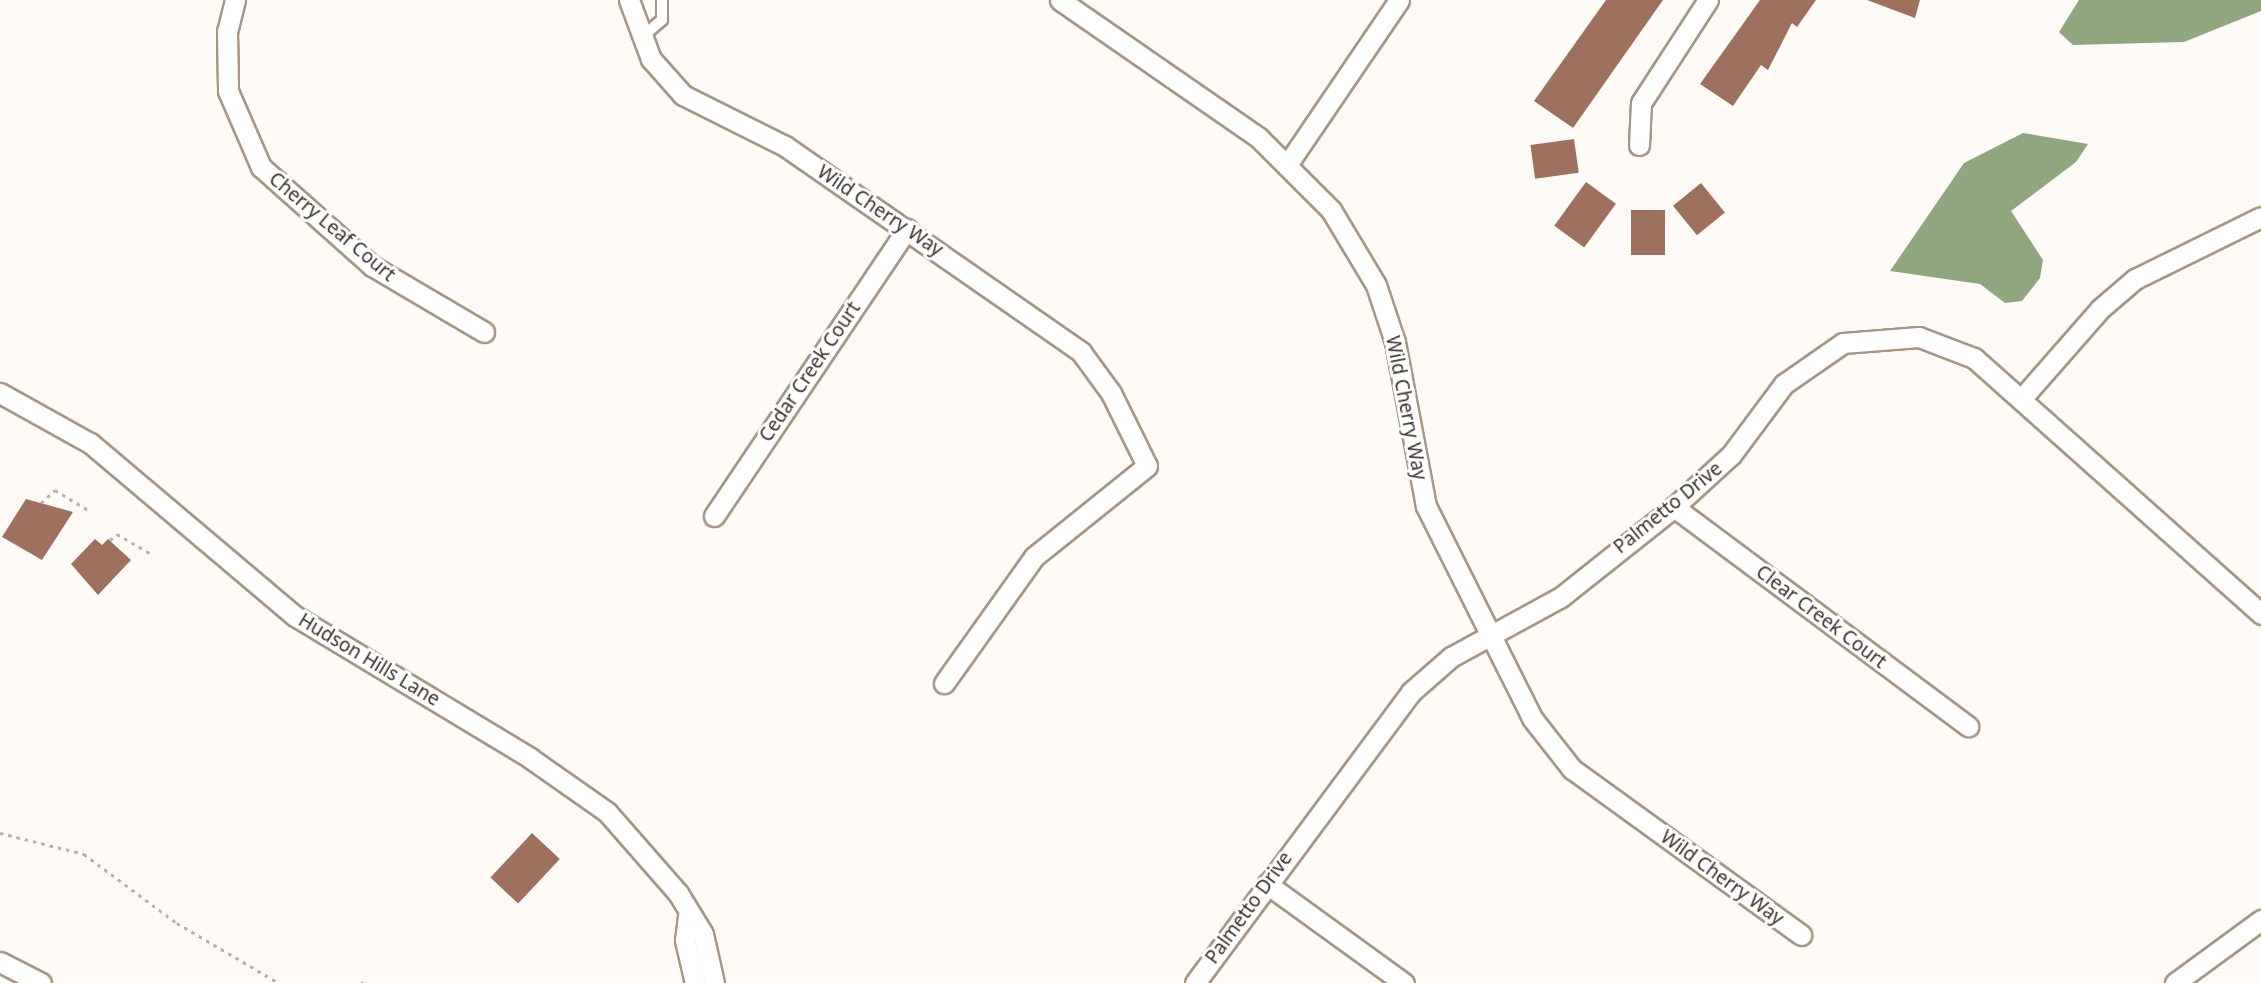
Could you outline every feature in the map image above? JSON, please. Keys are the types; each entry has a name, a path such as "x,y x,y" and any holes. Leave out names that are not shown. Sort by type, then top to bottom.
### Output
{"street":[{"name":"Cherry Leaf Court","path":"236,0 227,31 228,91 261,167 372,266 484,332"},
{"name":"Wild Cherry Way","path":"629,0 639,38 683,95 776,140 1081,352 1111,393 1147,466 1034,557 944,683"},
{"path":"1289,162 1399,0"},
{"path":"1639,145 1641,103 1708,0"},
{"name":"Wild Cherry Way","path":"1069,2 1289,162 1331,210 1376,285 1395,342 1426,506 1532,718 1572,769 1801,935"},
{"path":"2023,397 2100,309 2135,279 2261,217"},
{"name":"Cedar Creek Court","path":"714,516 907,229"},
{"name":"Palmetto Drive","path":"1195,983 1411,692 1451,657 1561,597 1674,507 1731,455 1784,384 1843,343 1894,335 1939,342 1974,358 2023,397 2261,614"},
{"name":"Hudson Hills Lane","path":"0,393 90,443 295,616 530,758 607,812 662,868 688,916 703,934 714,983"},
{"name":"Clear Creek Court","path":"1674,507 1968,726"},
{"path":"1267,884 1404,983"},
{"name":"Hudson Hills Lane","path":"688,916 685,940 695,983"},
{"path":"2175,983 2258,930"},
{"path":"0,962 41,983"}],"lane":[{"path":"639,38 662,20 662,0"}],"path":[{"path":"41,503 55,490 90,511"},
{"path":"110,540 117,534 151,554"},
{"path":"0,833 84,854 177,923 279,983"},
{"path":"361,983 368,983"}],"shaded area":[{"path":"2079,0 2261,0 2261,11 2184,42 2073,45 2059,32"},
{"path":"2023,133 2088,144 2076,162 2011,211 2043,260 2040,278 2022,301 2005,303 1980,284 1890,271 1964,163"}],"building":[{"path":"1606,0 1663,0 1573,128 1534,101"},
{"path":"1760,0 1816,0 1797,27 1792,23 1768,70 1761,65 1733,106 1700,84"},
{"path":"1867,0 1920,0 1915,18"},
{"path":"1574,139 1579,173 1535,179 1530,145"},
{"path":"1586,182 1616,204 1584,247 1554,226"},
{"path":"1701,183 1725,213 1697,235 1673,206"},
{"path":"1631,210 1665,210 1665,255 1631,255"},
{"path":"26,499 73,512 42,560 2,537"},
{"path":"95,539 102,545 108,539 131,560 98,595 71,564"},
{"path":"532,833 560,859 518,904 490,878"}]}
